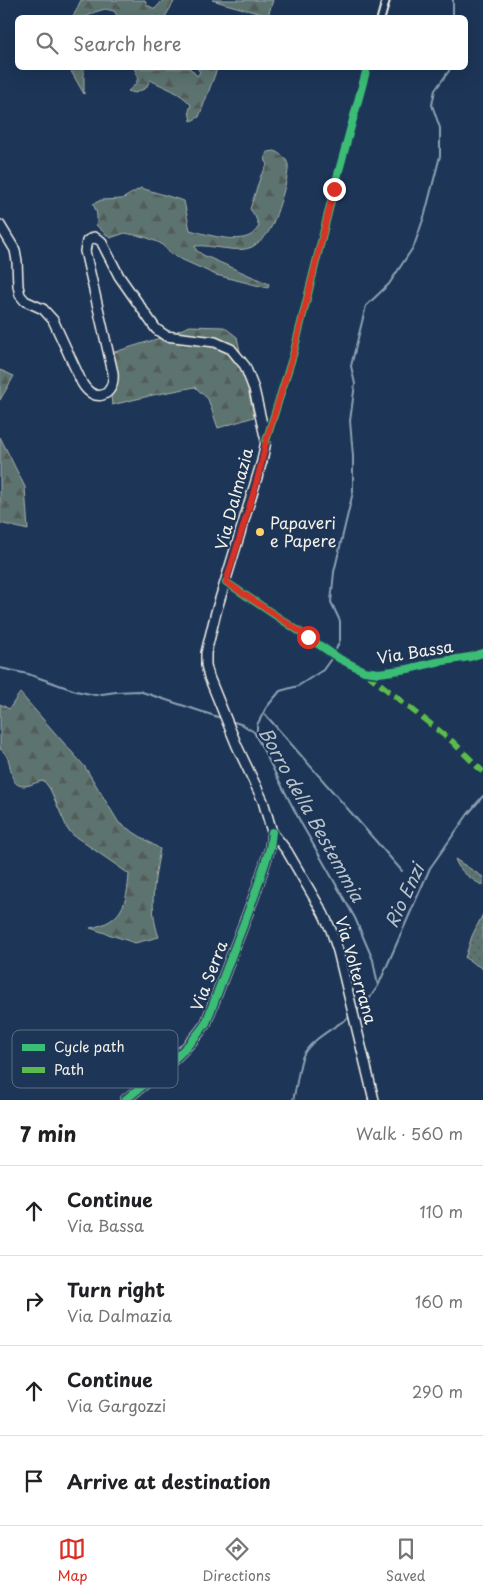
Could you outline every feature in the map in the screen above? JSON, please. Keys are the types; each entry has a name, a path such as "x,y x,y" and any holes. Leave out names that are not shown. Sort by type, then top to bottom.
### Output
{"main road":[{"name":"Via Dalmazia","path":"0,225 15,250 20,295 25,301 43,309 53,320 82,383 89,392 98,396 107,392 113,384 113,373 85,251 87,241 94,237 101,240 119,276 156,329 166,336 215,342 231,349 245,366 254,389 266,441 254,491 206,653 206,665 228,724 263,800 272,832"},
{"name":"Via Serra","path":"178,1055 195,1039 206,1023 255,894 270,848 272,832"},
{"name":"Via Volterrana","path":"272,832 287,852 323,912 331,930 338,951 374,1100"},
{"name":"Via Serra","path":"125,1100 139,1088"}],"street":[{"path":"382,15 386,0"},
{"path":"266,441 293,355 334,189 366,70"},
{"name":"Via Bassa","path":"226,582 340,659 364,671 379,673 483,653"}],"green space":[{"path":"81,0 145,0 147,5 155,9 163,0 175,0 166,15 117,15 114,11 105,9 90,15 74,15"},
{"path":"212,0 273,0 268,15"},
{"path":"71,70 84,70 84,94"},
{"path":"135,70 192,70 197,76 200,72 198,70 217,70 199,117 191,121 189,111 191,105 187,100 150,80 146,88 135,93 128,91 137,81"},
{"path":"275,151 286,160 288,170 278,209 266,236 252,247 239,250 195,246 196,250 203,255 269,284 268,288 216,275 174,256 160,243 145,237 125,233 110,238 96,225 97,214 93,204 101,200 122,199 141,188 184,201 190,230 221,237 245,238 253,234 259,226 250,209 261,175 267,166 265,157 267,152"},
{"path":"190,326 224,327 237,337 254,417 218,428 208,399 195,387 112,405 105,355 160,338"},
{"path":"0,370 14,376 0,400"},
{"path":"0,437 25,487 28,530 0,523"},
{"path":"20,693 85,767 119,823 160,849 153,904 159,937 135,943 90,928 109,921 121,910 127,894 129,874 68,830 50,789 44,781 24,786 18,785 14,781 8,759 0,749 0,704 9,709"},
{"path":"455,859 483,877 483,886 470,878 457,864"},
{"path":"483,914 483,969 465,958 472,936"}],"waterway":[{"path":"453,0 453,15"},
{"path":"335,652 340,640 340,621 331,602 334,572 353,492 353,456 350,421 355,384 351,366 366,306 389,284 414,246 425,214 440,156 440,128 432,105 435,90 449,70"},
{"path":"257,739 257,725 266,708 280,691 298,686 323,670 333,656"},
{"name":"Borro della Bestemmia","path":"0,668 28,674 76,691 95,695 139,691 221,718"},
{"path":"264,713 402,871"},
{"name":"Borro della Bestemmia","path":"231,721 243,725 254,732 301,823 355,918 373,960 378,986"},
{"name":"Rio Enzi","path":"357,1011 367,1002 378,986 430,868 483,796"},
{"name":"Rio Enzi","path":"293,1100 302,1058 309,1046 348,1018"}],"marked path":[{"path":"366,673 453,742 483,772"}],"cycle path":[{"path":"266,441 293,355 334,189 366,70"},
{"path":"226,582 340,659 364,671 379,673 408,669 483,653"},
{"path":"178,1055 206,1023 255,894 270,848 272,832"},
{"path":"125,1100 140,1088"}],"place":[{"name":"Papaveri e Papere","path":"260,532"}],"route":[{"path":"308,637 226,582 252,499 266,441 293,355 334,189"}]}
